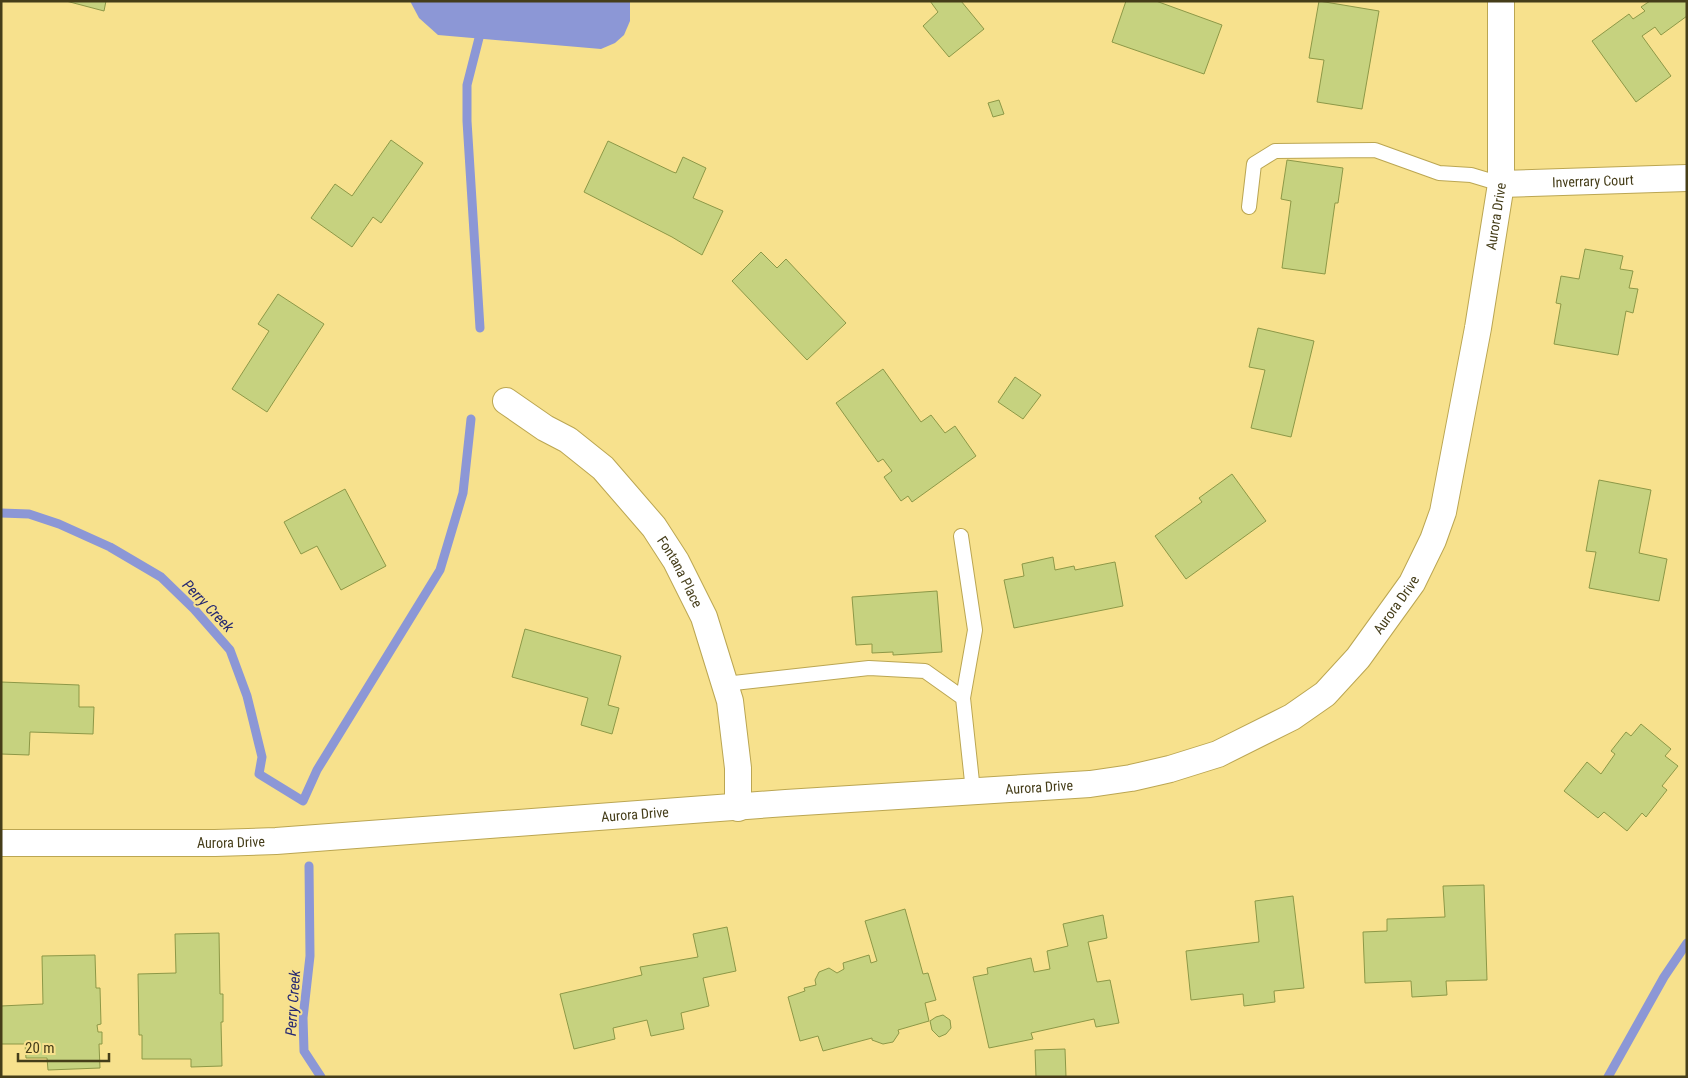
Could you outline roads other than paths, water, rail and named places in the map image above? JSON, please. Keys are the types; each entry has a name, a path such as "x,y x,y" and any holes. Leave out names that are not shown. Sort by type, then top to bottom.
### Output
{"street":[{"name":"Aurora Drive","path":"1,843 215,843 276,841 1090,784 1170,769 1218,754 1292,717 1325,694 1358,658 1412,584 1433,540 1443,512 1478,328 1501,184 1501,1"},
{"name":"Inverrary Court","path":"1501,184 1687,178"},
{"name":"Fontana Place","path":"506,400 545,428 568,440 603,468 654,527 676,560 704,616 730,701 738,768 738,808"}],"lane":[{"path":"1249,208 1254,164 1275,151 1375,150 1440,173 1471,176 1501,184"},
{"path":"961,536 975,630 963,698 973,791"},
{"path":"725,684 870,668 925,671 963,698"}],"water":[{"path":"410,1 630,1 630,21 624,35 615,43 601,49 438,35 419,18"}],"waterway":[{"path":"479,38 467,85 467,121 480,328"},
{"name":"Perry Creek","path":"1,513 29,514 59,524 110,547 161,577 194,609 230,650 247,696 262,757 259,774 303,801 317,770 440,570 463,493 471,419"},
{"name":"Perry Creek","path":"309,866 310,956 303,1018 304,1051 321,1077"},
{"path":"1608,1077 1664,977 1687,943"}]}
